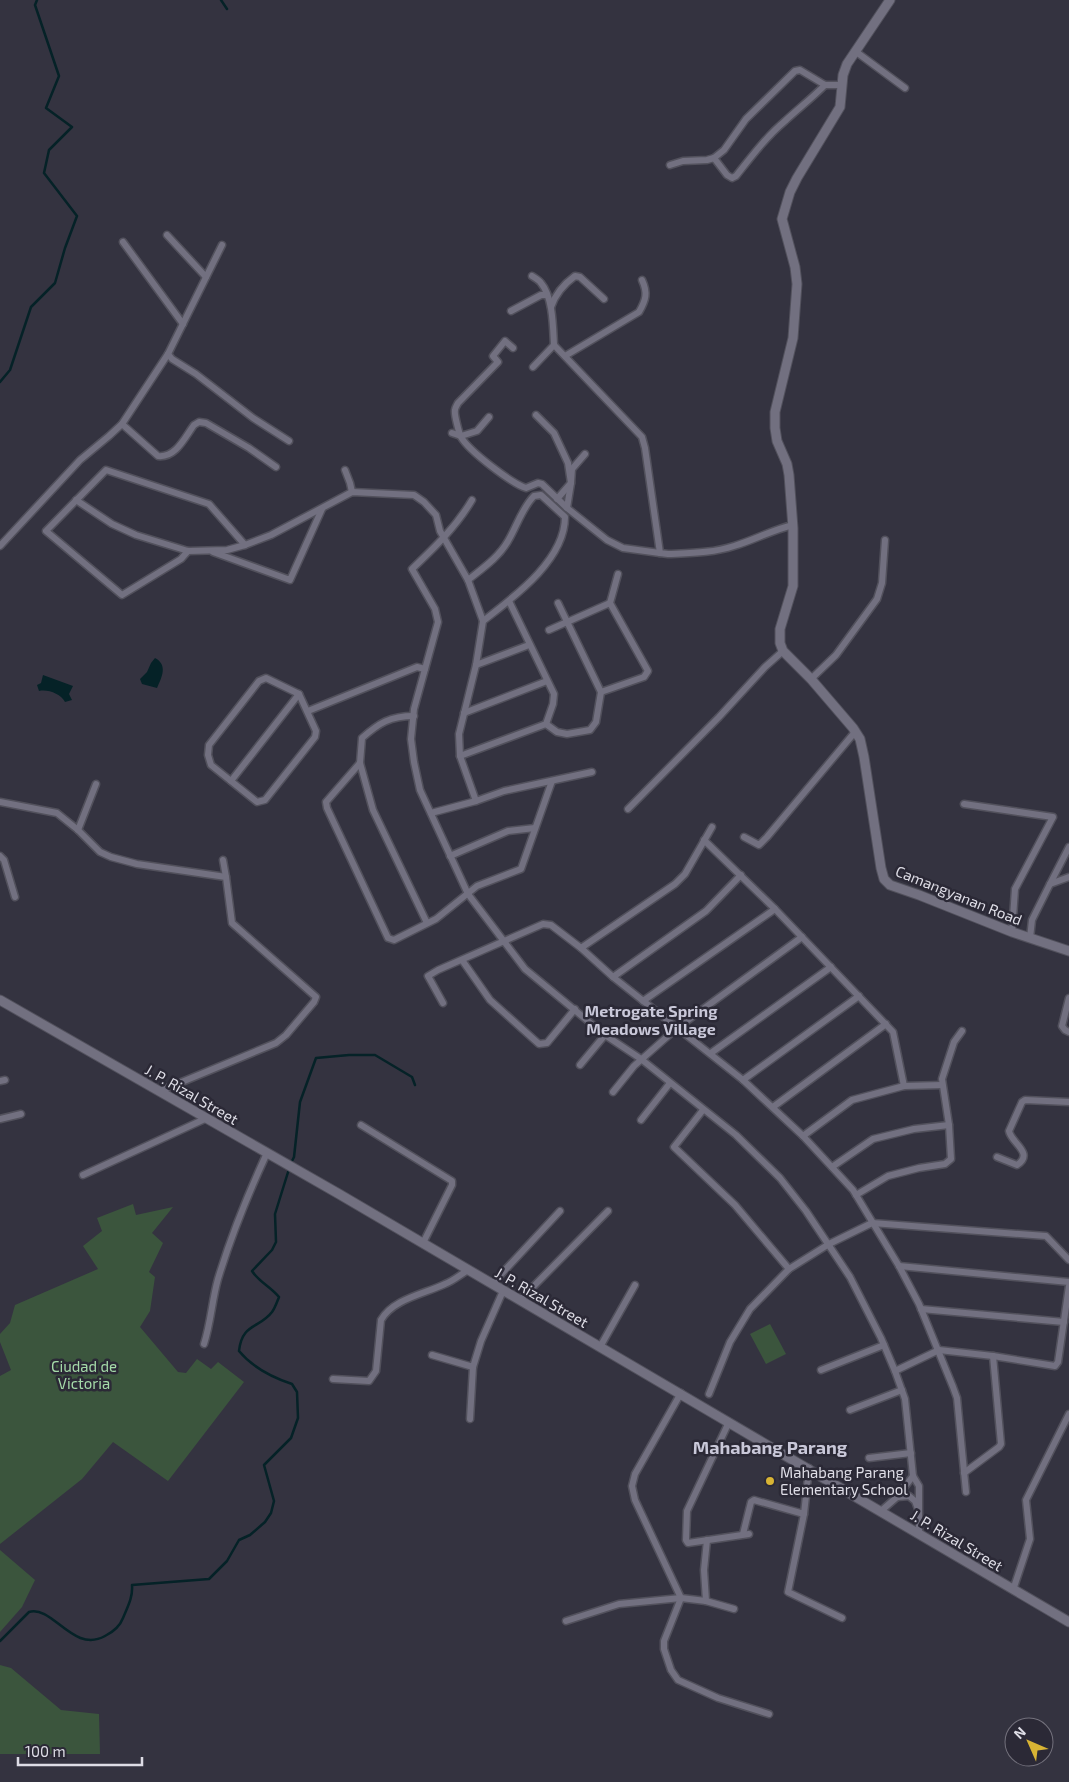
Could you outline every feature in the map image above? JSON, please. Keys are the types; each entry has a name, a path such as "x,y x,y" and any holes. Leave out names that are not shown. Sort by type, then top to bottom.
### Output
{"main road":[{"path":"783,651 780,643 780,629 793,586 792,524 789,475 787,464 777,441 775,412 793,338 797,284 795,267 782,219 790,192 797,178 840,107 842,85 847,64 890,0"},
{"name":"Camangyanan Road","path":"783,651 811,679 860,740 884,879 890,885 1012,932 1069,951"},
{"name":"J. P. Rizal Street","path":"0,1000 277,1158 881,1510 1069,1622"}],"street":[{"path":"856,52 905,88"},
{"path":"670,165 683,161 714,158 724,150 746,119 795,71 800,70 825,85 842,85"},
{"path":"714,158 727,176 732,178 736,176 784,121 804,106 825,85"},
{"path":"166,235 206,277"},
{"path":"123,242 183,324"},
{"path":"0,546 80,460 122,424 168,354 222,245"},
{"path":"532,276 542,283 547,295 551,309 554,345 642,437 660,553"},
{"path":"551,309 554,299 575,276 580,277 604,299"},
{"path":"564,356 639,312 645,303 646,290 642,280"},
{"path":"511,311 541,296 547,295"},
{"path":"513,348 505,341 493,356 498,362 458,403 455,410 460,436 468,446 519,486 526,488 538,482 607,540 623,548 655,553 711,552 792,524"},
{"path":"533,367 554,345"},
{"path":"168,354 172,359 202,378 253,418 289,441"},
{"path":"536,415 554,433 568,463 571,483"},
{"path":"452,434 460,436 477,431 489,417"},
{"path":"122,424 158,456 165,457 174,452 194,425 199,422 206,423 249,448 276,467"},
{"path":"567,508 572,469 585,454"},
{"path":"188,551 181,559 122,595 46,531 106,470 209,504 245,545"},
{"path":"345,470 352,492"},
{"path":"557,498 571,483"},
{"path":"76,500 112,524 136,535 188,551 227,550 245,545 271,535 352,492 414,495 424,502 436,515 440,531 468,580 483,621 476,665 459,734 460,756 476,801"},
{"path":"468,580 490,563 508,542 528,502 534,496 541,495 565,517 565,528 556,551 535,578 483,621"},
{"path":"472,500 461,519 445,538 412,569 435,609 438,622 424,669 411,740 420,790 468,894 525,969 605,1034 641,1059 736,1135 780,1178 829,1244 860,1296 884,1346 902,1390 908,1424 913,1476 919,1486 919,1533"},
{"path":"209,550 290,580 322,509"},
{"path":"811,679 836,655 852,631 877,600 882,583 885,540"},
{"path":"600,692 644,677 648,671 610,604 618,574"},
{"path":"509,601 554,694 553,704 546,724"},
{"path":"546,724 557,732 567,734 590,730 596,722 600,692 558,602"},
{"path":"549,630 610,604"},
{"path":"476,665 529,645"},
{"path":"628,809 719,717 765,667 783,651"},
{"path":"308,711 417,666 424,669"},
{"path":"266,678 299,694 308,711 316,731 315,737 264,800 257,802 211,765 208,755 209,744 259,681 266,678"},
{"path":"464,713 547,681"},
{"path":"231,781 299,694"},
{"path":"414,716 405,716 379,723 362,738 360,763 373,810 427,924"},
{"path":"460,756 546,724"},
{"path":"744,837 759,845 855,732"},
{"path":"360,763 326,802 326,808 388,938 394,940 436,919 477,886 521,869 552,781"},
{"path":"431,813 504,791 592,772"},
{"path":"78,830 96,784"},
{"path":"0,802 56,813 78,830 100,852 111,857 137,864 226,877"},
{"path":"964,804 1053,817 1026,865 1016,889 1012,932"},
{"path":"581,948 675,884 685,874 712,827"},
{"path":"450,856 508,831 535,828"},
{"path":"704,840 775,909 893,1032 904,1086"},
{"path":"1030,938 1032,920 1069,847"},
{"path":"0,856 4,860 15,897"},
{"path":"160,1091 276,1043 286,1035 316,997 232,923 224,860"},
{"path":"613,977 706,911 741,875"},
{"path":"1050,884 1069,876"},
{"path":"643,1001 775,909"},
{"path":"443,1003 428,976 543,924 551,925 581,948 613,977 711,1053 772,1106 803,1136 856,1195 899,1266 921,1309 957,1398 966,1492"},
{"path":"613,1092 641,1059 677,1028 802,937"},
{"path":"462,960 490,1000 539,1044 547,1043 575,1009"},
{"path":"711,1053 831,967"},
{"path":"743,1080 860,996"},
{"path":"1069,998 1062,1026 1069,1032"},
{"path":"772,1106 886,1024"},
{"path":"856,1195 888,1176 945,1164 951,1159 949,1125 942,1079 954,1042 962,1031"},
{"path":"580,1065 605,1034"},
{"path":"641,1120 670,1083"},
{"path":"803,1136 852,1100 904,1086 942,1085"},
{"path":"997,1157 1017,1165 1022,1162 1024,1153 1010,1136 1009,1131 1022,1102 1025,1100 1069,1102"},
{"path":"703,1110 674,1147 735,1205 789,1269"},
{"path":"0,1119 21,1114"},
{"path":"83,1175 207,1118"},
{"path":"361,1125 452,1181 452,1185 423,1243"},
{"path":"832,1167 873,1139 914,1129 949,1125"},
{"path":"204,1344 210,1326 217,1281 246,1198 267,1153"},
{"path":"520,1300 608,1211"},
{"path":"492,1284 560,1212"},
{"path":"709,1394 730,1342 750,1309 789,1269 829,1244 872,1223 1046,1236 1069,1260"},
{"path":"899,1266 1069,1282"},
{"path":"333,1379 369,1381 376,1371 381,1320 385,1314 391,1308 427,1290 444,1285 468,1270"},
{"path":"600,1347 635,1285"},
{"path":"895,1371 939,1350 1055,1366 1058,1362 1069,1286"},
{"path":"470,1419 473,1367 481,1341 503,1291"},
{"path":"921,1309 1064,1322"},
{"path":"821,1370 884,1346"},
{"path":"432,1355 473,1367"},
{"path":"964,1473 1001,1446 993,1356"},
{"path":"850,1410 902,1390"},
{"path":"680,1393 635,1474 632,1486 638,1508 680,1598 664,1641 664,1649 671,1670 678,1680 718,1698 769,1714"},
{"path":"1013,1590 1030,1540 1026,1500 1069,1414"},
{"path":"729,1422 687,1511 687,1542 746,1534 751,1502 754,1500 804,1514"},
{"path":"869,1458 911,1453"},
{"path":"809,1468 804,1514 788,1592 842,1618"},
{"path":"881,1510 897,1497 913,1476"},
{"path":"897,1497 909,1496 914,1501 918,1510"},
{"path":"706,1601 704,1570 707,1540"},
{"path":"566,1622 619,1604 680,1598 706,1601 734,1609"}],"green space":[{"name":"Ciudad de Victoria","path":"133,1204 136,1215 173,1207 152,1233 163,1243 149,1272 155,1277 150,1311 140,1327 178,1372 186,1373 197,1359 211,1369 218,1362 244,1382 168,1481 113,1442 82,1479 0,1544 0,1376 11,1370 0,1342 0,1334 10,1323 15,1305 98,1269 83,1246 102,1231 97,1218"},
{"path":"770,1324 786,1354 766,1364 750,1334"},
{"path":"0,1550 35,1580 22,1607 0,1632"},
{"path":"0,1665 11,1668 61,1710 99,1714 100,1754 0,1754"}],"shaded area":[{"path":"155,658 162,664 163,668 157,688 142,684 140,679 147,672"},
{"path":"43,675 73,686 69,694 72,700 65,702 54,693 39,691 37,685 41,683"}],"waterway":[{"path":"0,382 10,370 31,307 55,283 77,216 44,173 49,150 72,127 46,108 59,76 35,5 37,0"},
{"path":"221,0 227,9"},
{"path":"291,1163 294,1157 300,1102 316,1058 375,1055 412,1077 415,1085"},
{"path":"0,1641 29,1612 38,1612 46,1615 83,1639 94,1640 105,1636 111,1633 122,1621 131,1598 132,1585 209,1579 227,1561 239,1540 250,1535 265,1522 271,1513 274,1501 264,1465 291,1438 298,1418 297,1392 292,1384 263,1371 239,1351 244,1335 272,1312 279,1297 252,1271 272,1250 276,1242 275,1214 289,1169"}],"place":[{"name":"Mahabang Parang Elementary School","path":"770,1481"}],"district":[{"name":"Metrogate Spring Meadows Village","path":"651,1019"},
{"name":"Mahabang Parang","path":"770,1447"}]}
